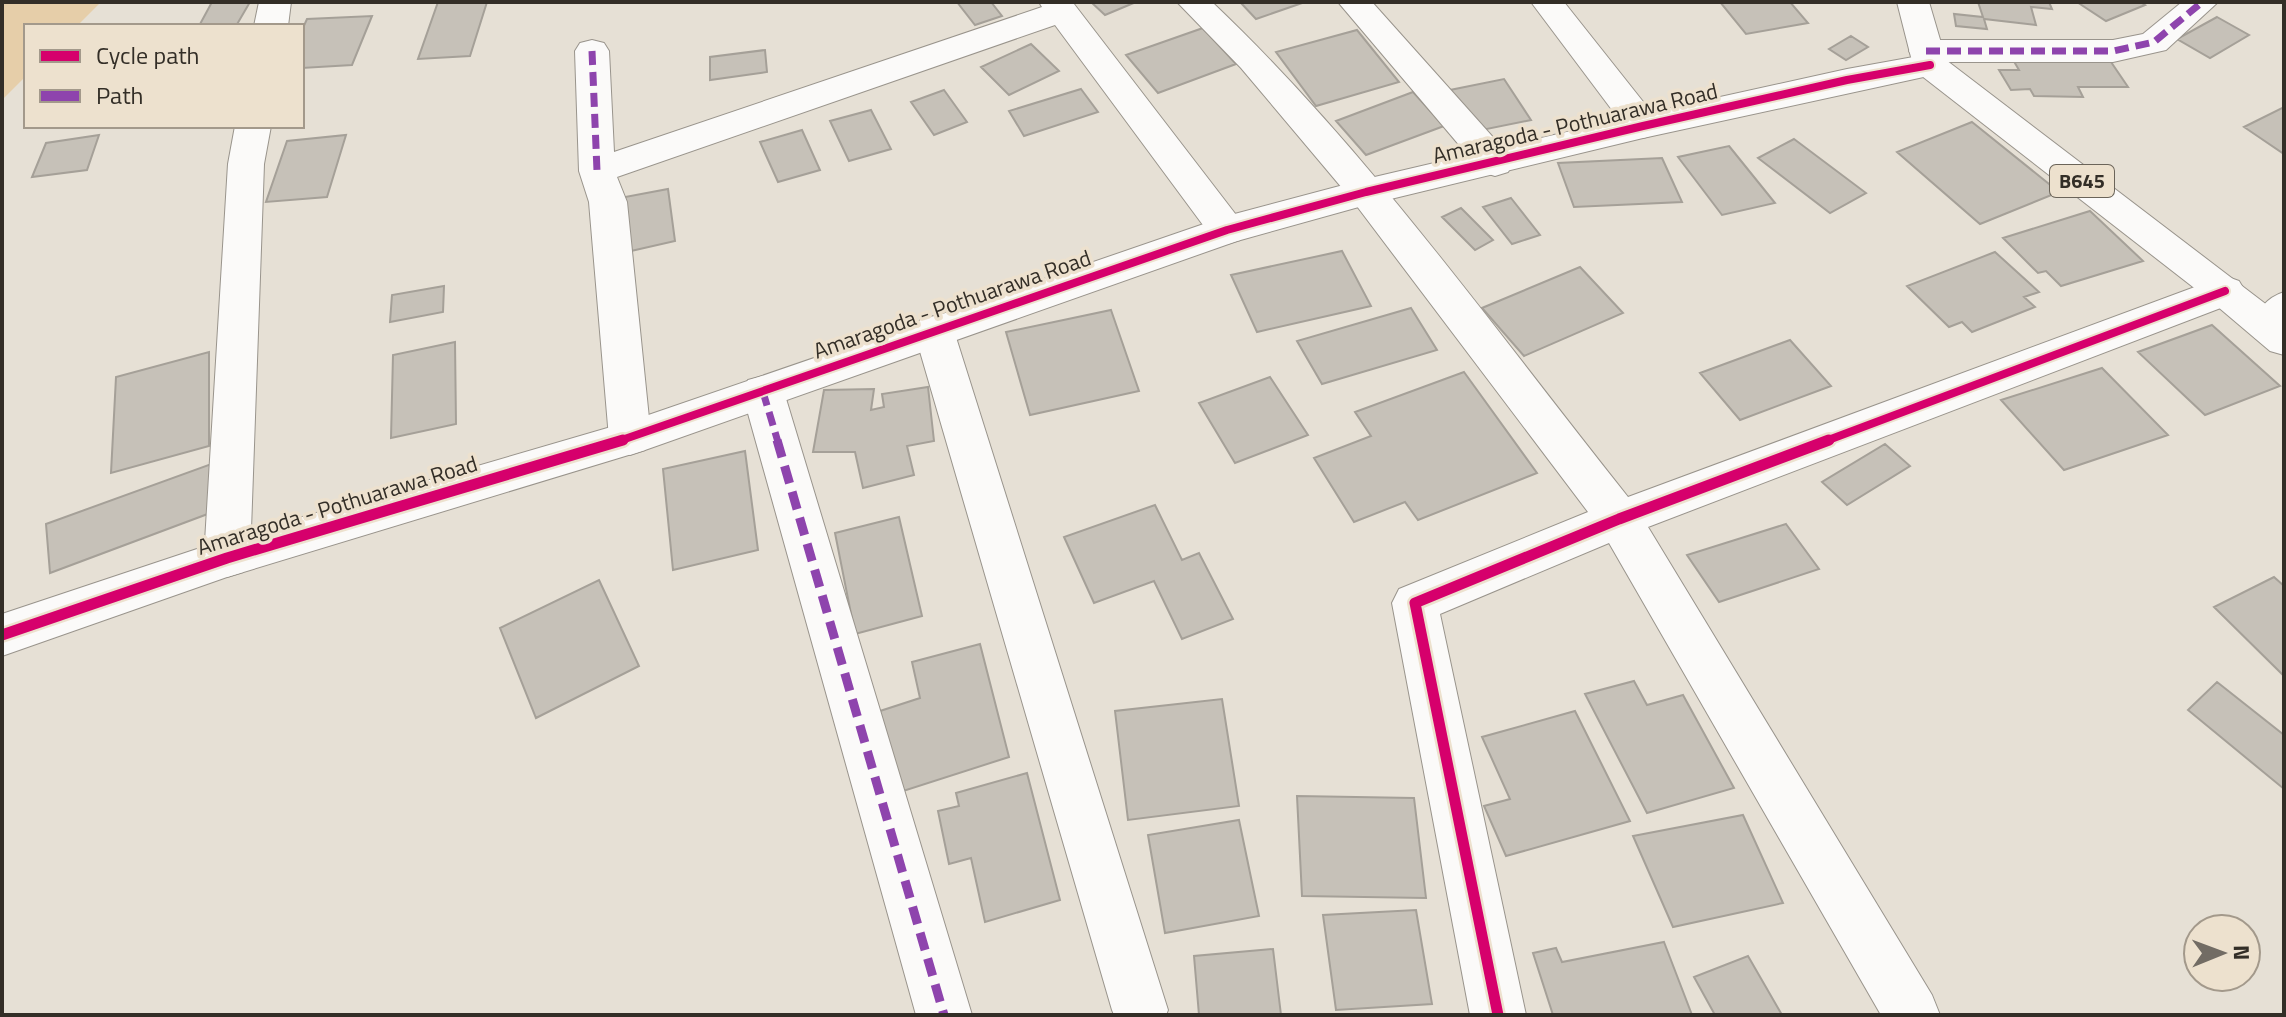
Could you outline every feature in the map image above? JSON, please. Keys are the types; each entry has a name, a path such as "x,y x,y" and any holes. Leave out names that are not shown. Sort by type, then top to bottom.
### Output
{"street":[{"path":"271,24 275,2"},
{"path":"1193,2 1253,60 1366,192 1619,519 1912,1015"},
{"path":"1354,2 1495,163"},
{"path":"1547,2 1643,126"},
{"path":"1913,2 1928,58"},
{"name":"Amaragoda - Pothuarawa Road","path":"2,635 227,558 630,438 1227,230 1366,192 1847,80 1928,58 2113,51 2154,42 2201,3"},
{"path":"597,171 1058,6 1227,230"},
{"path":"592,51 597,171 608,202 630,438"},
{"name":"B645","path":"1928,58 2225,291 2279,325"},
{"path":"227,558 246,164 253,128"},
{"path":"1498,1015 1415,603 1619,519 2225,291"},
{"path":"934,331 1140,1010"},
{"path":"763,392 944,1015"}],"shaded area":[{"path":"2,2 101,2 79,24 24,24 24,78 2,100"}],"building":[{"path":"212,2 250,2 237,24 200,24"},
{"path":"438,2 487,2 470,56 418,59"},
{"path":"957,2 991,2 1002,16 975,25"},
{"path":"1091,2 1136,2 1105,15"},
{"path":"1240,2 1305,2 1256,19"},
{"path":"1720,2 1790,2 1808,23 1746,34"},
{"path":"1978,2 2049,2 2052,9 2031,7 2036,25 1984,19 1987,29 1956,26 1954,14 1983,17"},
{"path":"2077,2 2140,2 2145,5 2106,21"},
{"path":"372,16 352,65 304,68 304,26 307,19"},
{"path":"2217,17 2249,35 2210,58 2177,39"},
{"path":"1203,28 1236,64 1158,93 1126,55"},
{"path":"1357,30 1399,82 1316,106 1276,52"},
{"path":"1851,36 1868,47 1846,60 1829,49"},
{"path":"1031,44 1059,71 1009,95 981,67"},
{"path":"765,50 767,72 710,80 710,57"},
{"path":"2012,58 2111,62 2128,87 2078,87 2083,97 2034,96 2030,89 2011,90 1999,70 2019,70"},
{"path":"1504,79 1531,120 1477,131 1450,90"},
{"path":"1081,89 1098,112 1024,136 1009,111"},
{"path":"944,90 967,122 934,135 911,102"},
{"path":"1413,92 1444,126 1366,155 1336,121"},
{"path":"2284,107 2284,154 2244,127"},
{"path":"871,110 891,149 849,161 830,121"},
{"path":"1972,122 2059,192 1980,224 1897,152"},
{"path":"802,130 820,170 778,182 760,142"},
{"path":"99,135 87,170 32,177 46,143"},
{"path":"346,135 327,197 266,202 287,141"},
{"path":"1794,139 1866,193 1830,213 1758,158"},
{"path":"1729,146 1775,203 1722,215 1678,157"},
{"path":"1662,158 1682,202 1574,207 1558,163"},
{"path":"668,189 675,241 631,251 625,197"},
{"path":"1511,198 1540,235 1512,244 1483,207"},
{"path":"1461,208 1493,240 1475,250 1442,217"},
{"path":"2090,211 2143,261 2061,286 2046,271 2038,273 2003,238"},
{"path":"1342,251 1371,306 1257,332 1231,275"},
{"path":"1995,252 2039,292 2024,297 2035,307 1972,332 1962,322 1949,327 1907,286"},
{"path":"1580,267 1623,313 1524,356 1482,308"},
{"path":"444,286 443,312 390,322 392,295"},
{"path":"1411,308 1437,350 1322,384 1297,341"},
{"path":"1111,310 1139,391 1030,415 1006,332"},
{"path":"2212,325 2280,386 2205,415 2138,352"},
{"path":"1790,340 1831,386 1740,420 1700,373"},
{"path":"455,342 456,424 391,438 393,355"},
{"path":"209,352 209,446 111,473 116,377"},
{"path":"2102,368 2168,435 2064,470 2001,400"},
{"path":"1464,372 1537,473 1418,520 1405,502 1354,522 1314,458 1371,436 1355,412"},
{"path":"1270,377 1308,435 1235,463 1199,403"},
{"path":"928,387 934,441 907,446 914,475 863,488 855,452 813,452 824,390 874,389 871,410 884,407 882,394"},
{"path":"1885,444 1910,466 1847,505 1822,482"},
{"path":"745,451 758,550 673,570 663,469"},
{"path":"214,463 221,509 50,573 46,524"},
{"path":"1155,505 1182,560 1199,553 1233,619 1182,639 1154,581 1094,603 1064,537"},
{"path":"899,517 922,616 855,634 835,533"},
{"path":"1786,524 1819,569 1719,602 1687,555"},
{"path":"2274,577 2284,586 2284,676 2214,607"},
{"path":"599,580 639,666 536,718 500,628"},
{"path":"980,644 1009,757 897,793 877,712 920,698 912,662"},
{"path":"1634,681 1647,705 1683,695 1734,788 1647,813 1585,694"},
{"path":"2217,682 2284,735 2284,789 2188,710"},
{"path":"1222,699 1239,806 1128,820 1115,711"},
{"path":"1575,711 1630,821 1506,856 1484,806 1510,799 1482,737"},
{"path":"1027,773 1060,900 985,922 971,858 949,864 938,811 959,806 956,793"},
{"path":"1297,796 1414,798 1426,898 1302,896"},
{"path":"1743,815 1783,903 1673,927 1633,836"},
{"path":"1239,820 1259,916 1165,933 1148,835"},
{"path":"1416,910 1432,1004 1336,1010 1323,915"},
{"path":"1664,942 1692,1015 1553,1015 1533,953 1556,948 1562,962"},
{"path":"1273,949 1281,1015 1199,1015 1194,956"},
{"path":"1748,956 1782,1015 1715,1015 1694,977"}],"marked path":[{"path":"1926,51 2113,51 2154,42 2201,3"},
{"path":"592,51 597,171"},
{"path":"763,392 944,1015"}],"cycle path":[{"path":"2,635 227,558 630,438 1227,230 1366,192 1643,126 1847,80 1930,65"},
{"path":"1498,1015 1415,603 1619,519 2225,291"}]}
